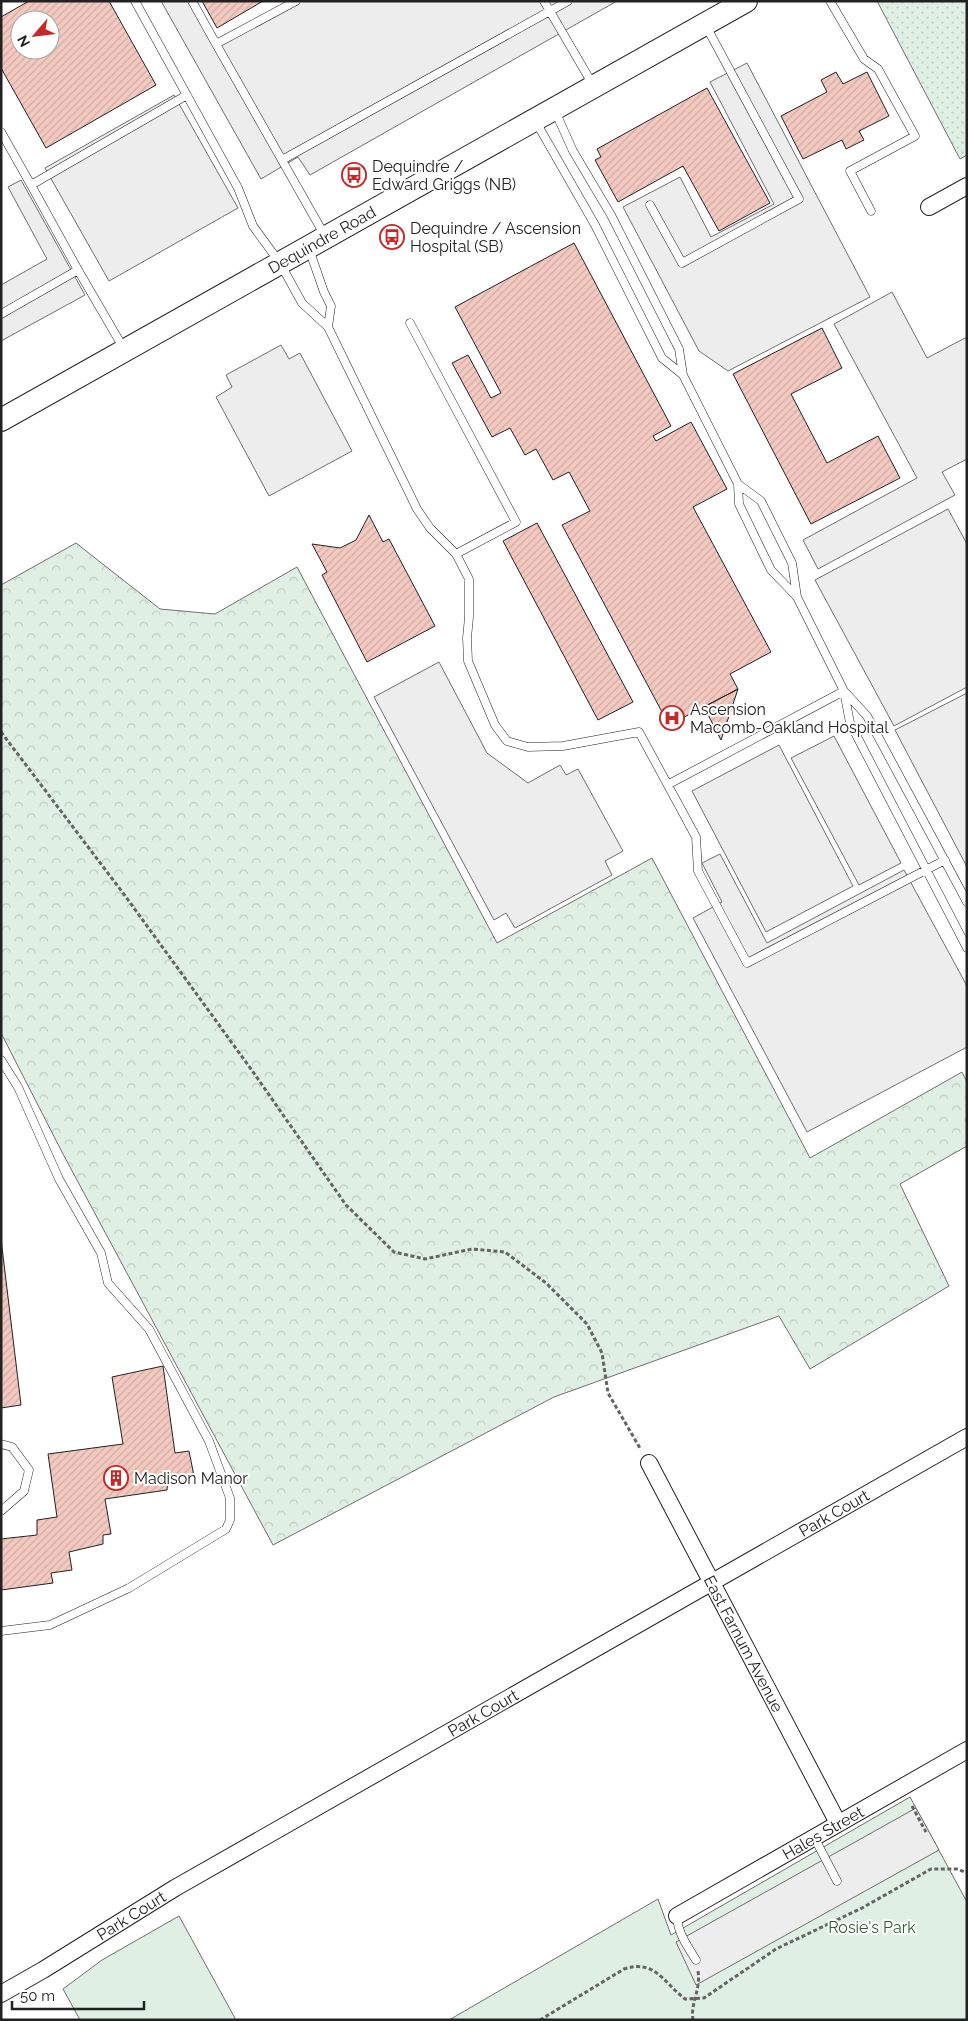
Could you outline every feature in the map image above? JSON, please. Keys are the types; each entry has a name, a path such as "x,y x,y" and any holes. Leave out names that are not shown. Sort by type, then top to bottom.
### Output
{"main road":[{"name":"Dequindre Road","path":"1,420 746,1"}],"street":[{"path":"929,207 967,186"},
{"name":"Park Court","path":"1,1994 175,1888 967,1437"},
{"name":"East Farnum Avenue","path":"648,1462 838,1824"},
{"name":"Hales Street","path":"677,1916 967,1750"}],"lane":[{"path":"135,1 238,188 253,226 280,263 302,303 328,327 417,509 430,528 456,554 469,579 468,661 494,725 507,741 528,747 563,746 639,732 669,784 696,837 698,871 747,963 945,860"},
{"path":"192,1 282,160 317,242 324,292 331,306 328,327"},
{"path":"216,44 296,1"},
{"path":"544,1 594,87"},
{"path":"282,160 568,1"},
{"path":"830,1 864,59 878,69 914,136 850,171 871,211"},
{"path":"650,205 682,263 799,199 705,24"},
{"path":"31,185 187,95"},
{"path":"554,109 573,152 611,215 679,349 683,376 738,484 739,504 771,570 797,597 844,690 867,716 967,902"},
{"path":"534,120 595,225 662,358 683,376"},
{"path":"1,132 125,351"},
{"path":"1,314 78,270"},
{"path":"410,323 516,522 456,554"},
{"path":"738,484 760,501 765,510 792,563 797,597"},
{"path":"669,784 844,690"},
{"path":"844,690 850,723 967,948"},
{"path":"1,1060 18,1087 59,1179 101,1252 108,1283 149,1329 209,1441 230,1498 231,1510 230,1520 226,1529 129,1588 50,1625 1,1631"},
{"path":"1,1444 12,1447 29,1470 24,1491 1,1511"},
{"path":"814,1837 838,1881"},
{"path":"677,1916 677,1923 682,1935 696,1960"}],"path":[{"path":"1,732 126,897 245,1061 346,1205 394,1252 425,1259 472,1249 505,1252 546,1283 587,1324 602,1353 608,1393 648,1462"},
{"path":"912,1806 926,1832"},
{"path":"540,2020 624,1969 637,1965 655,1971 685,1999 704,1998 776,1950 862,1908 931,1870 958,1869 967,1874"},
{"path":"693,2020 691,2012 700,1981 696,1960"}],"green space":[{"path":"877,1 967,1 967,155 960,159"},
{"path":"76,543 160,609 215,614 297,567 497,943 652,858 810,1158 962,1072 967,1082 967,1146 900,1184 949,1286 810,1369 779,1316 554,1397 273,1545 63,1154 1,1033 1,585"},
{"name":"Rosie's Park","path":"910,1797 967,1902 967,2020 449,2020 658,1899 671,1935"},
{"path":"179,1916 236,2020 80,2020 63,1989 102,1960"}],"shaded area":[{"path":"161,1 191,1 216,44 296,1 617,1 310,175 298,157 261,179"},
{"path":"747,63 870,297 728,371 699,351 623,207 680,177 711,237 774,204 710,82"},
{"path":"174,95 238,208 109,281 45,168"},
{"path":"21,180 85,295 1,341 1,285 47,259 8,187"},
{"path":"892,292 927,358 967,337 967,459 942,472 955,495 818,569 803,540 917,478 834,324"},
{"path":"281,345 289,359 300,353 352,451 269,496 216,397 232,387 226,375"},
{"path":"948,509 967,544 967,687 894,726 815,580"},
{"path":"439,662 487,753 528,783 560,765 566,775 578,769 623,851 605,861 612,875 515,928 506,913 494,920 374,697"},
{"path":"967,693 967,867 895,730"},
{"path":"834,736 901,863 859,885 791,758"},
{"path":"779,745 853,886 766,932 692,791"},
{"path":"720,854 767,943 904,870 967,986 967,1047 807,1132 693,918 722,902 702,863"},
{"path":"916,1808 939,1850 696,1985 676,1942"}],"building":[{"path":"29,1 109,1 156,85 46,148 1,68 1,17 10,12 10,60 60,60 60,10 13,10"},
{"path":"202,1 263,1 217,28"},
{"path":"836,72 843,84 867,72 889,116 859,131 864,140 846,149 842,140 803,159 781,116 827,92 821,80"},
{"path":"707,88 770,203 719,231 683,166 618,202 595,160 601,157 597,149"},
{"path":"574,243 671,426 653,436 656,441 691,422 727,489 693,507 771,652 730,674 738,689 669,725 562,525 590,511 569,472 553,480 536,449 525,455 510,428 492,437 452,363 468,355 491,398 501,393 455,307"},
{"path":"822,328 842,368 791,394 827,463 878,436 900,478 811,524 733,374"},
{"path":"369,515 383,542 389,539 435,626 367,662 322,575 327,572 312,544 340,548 356,540"},
{"path":"537,523 633,702 598,720 503,541"},
{"path":"738,689 721,740 704,707"},
{"path":"1,1239 21,1405 1,1408"},
{"name":"Madison Manor","path":"163,1366 175,1453 189,1451 194,1476 168,1479 167,1490 105,1499 111,1534 103,1535 103,1544 69,1552 72,1570 51,1573 53,1583 1,1590 1,1539 37,1535 37,1520 57,1517 48,1454 123,1444 112,1377"}],"place":[{"name":"Dequindre / Edward Griggs (NB)","path":"354,175"},
{"name":"Dequindre / Ascension Hospital (SB)","path":"392,237"},
{"name":"Ascension Macomb-Oakland Hospital","path":"672,718"},
{"name":"Madison Manor","path":"116,1478"}]}
